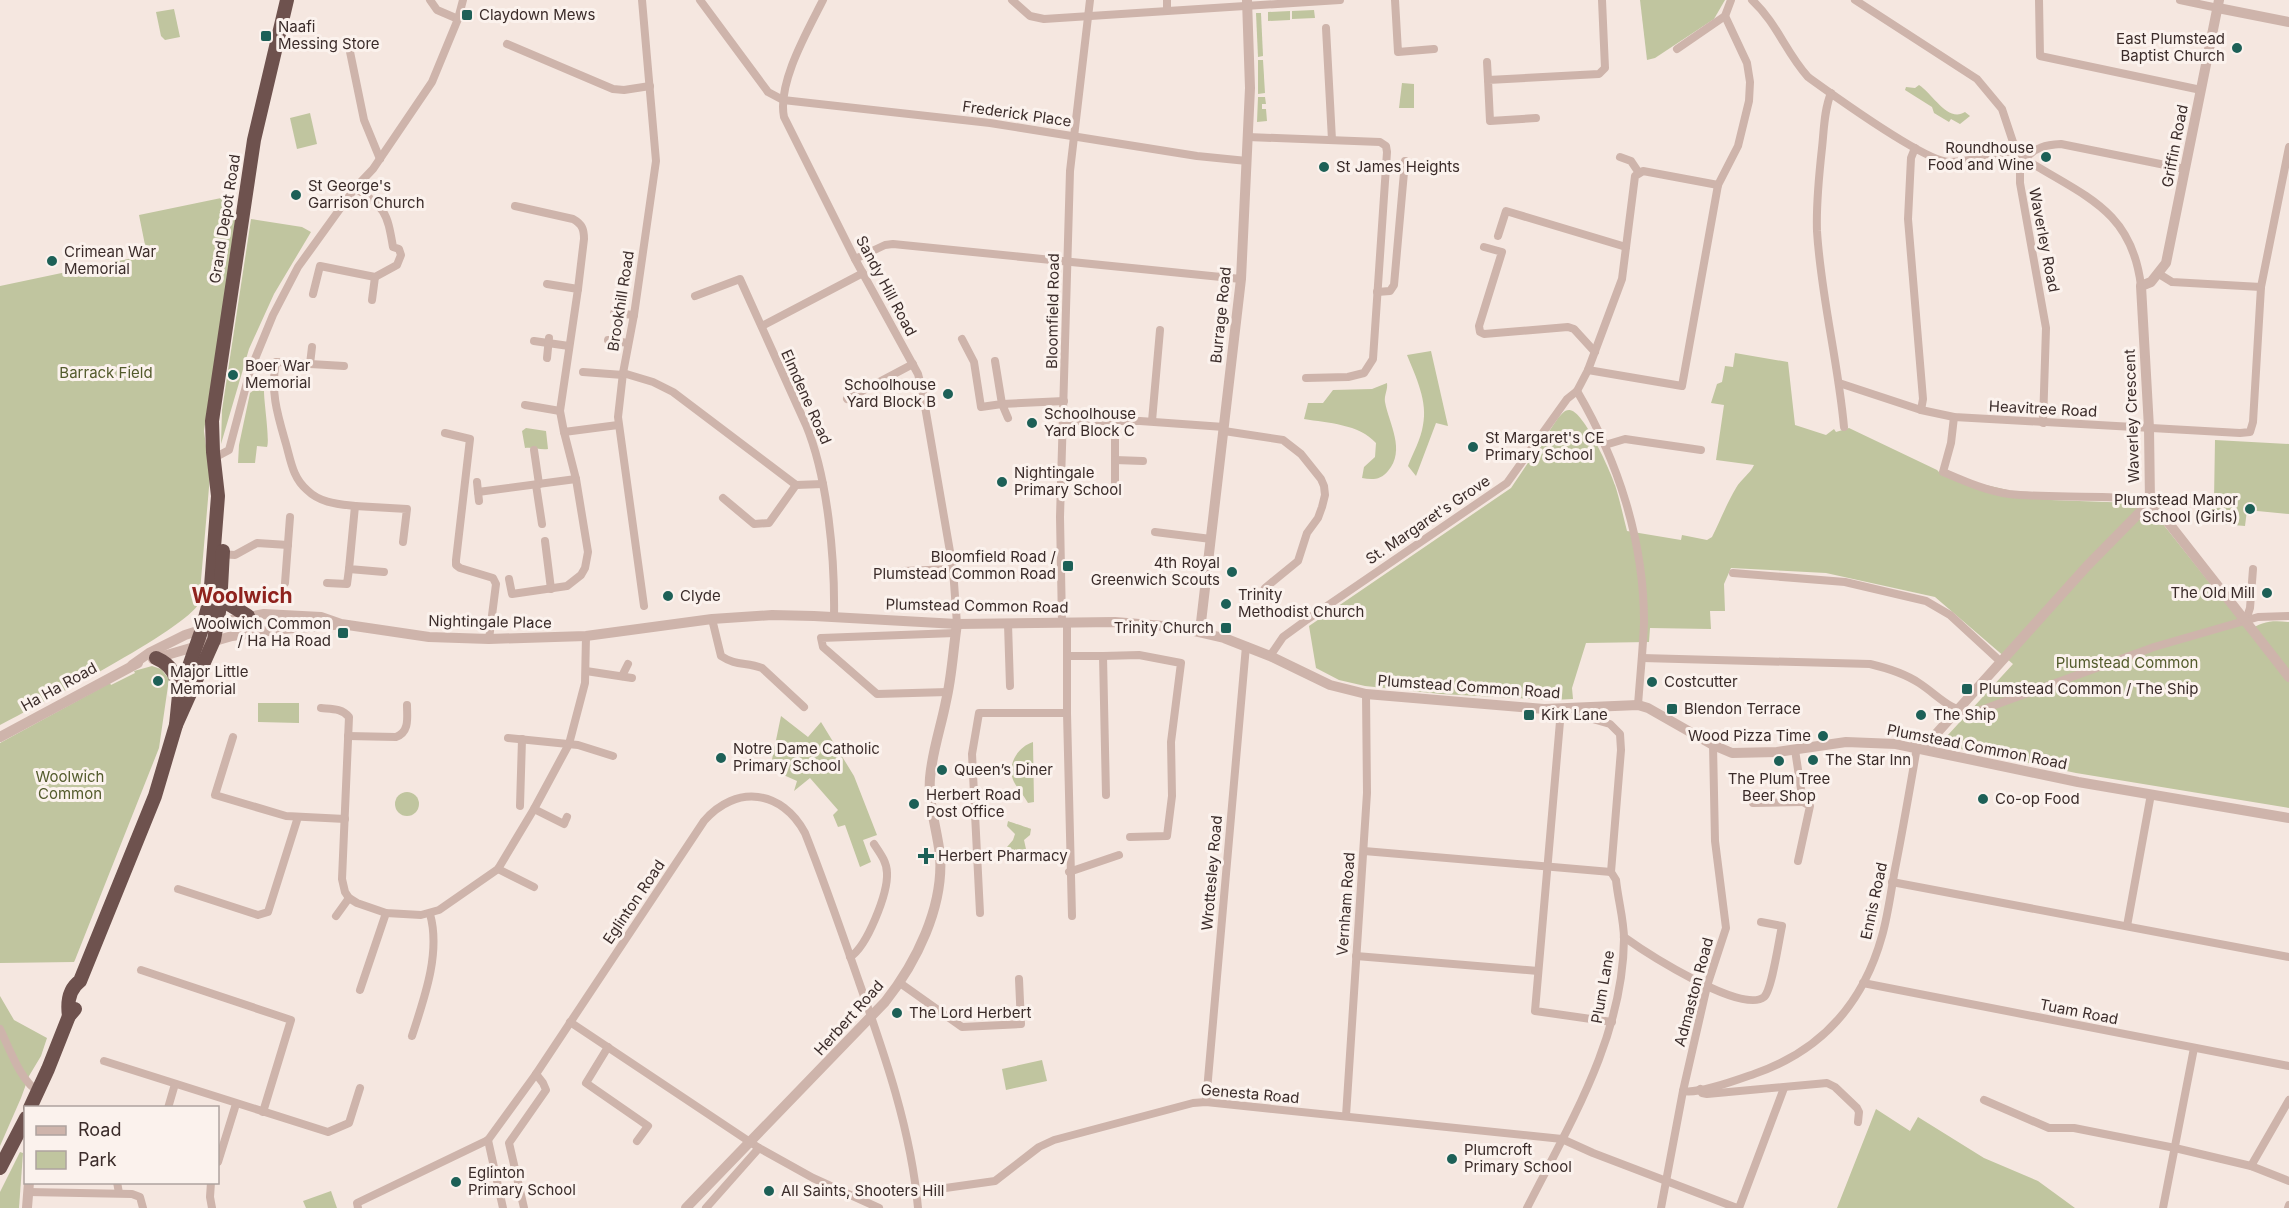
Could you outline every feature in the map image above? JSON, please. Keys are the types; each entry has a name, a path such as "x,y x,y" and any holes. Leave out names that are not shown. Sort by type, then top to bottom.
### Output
{"highway":[{"name":"Grand Depot Road","path":"218,554 218,496 212,421 254,140 287,0"},
{"path":"31,1106 39,1091 69,1016 76,1008 82,989 80,981 155,796 176,725 214,640 221,591 218,554"},
{"path":"179,695 202,628 218,554"},
{"path":"221,591 227,603 248,616"},
{"path":"156,658 171,668 178,683 176,725"},
{"path":"0,1168 24,1126"}],"street":[{"path":"430,0 437,10 458,19"},
{"path":"215,454 229,450 247,380 273,315 298,267 355,188 373,170 432,82 458,19 463,0"},
{"name":"Brookhill Road","path":"642,0 656,161 634,315 623,374 618,425 644,606"},
{"path":"700,0 768,92 783,100 790,74 805,36 823,0"},
{"path":"1012,0 1036,19 1247,2 1340,0"},
{"name":"Bloomfield Road","path":"1072,916 1069,872 1067,656 1060,517 1072,135 1090,0"},
{"path":"1167,0 1167,10"},
{"path":"1395,0 1398,52 1434,49"},
{"path":"1488,80 1603,72 1605,68 1602,0"},
{"path":"1677,49 1725,16 1731,0"},
{"path":"1752,0 1772,20 1808,77 1934,159 1948,162 2017,150"},
{"path":"1855,0 1977,79 2002,109 2017,150 2025,159 2034,149 2045,145 2061,144 2185,169"},
{"path":"2039,0 2040,56 2201,90"},
{"path":"2180,0 2219,4 2289,22"},
{"name":"Burrage Road","path":"1200,631 1241,279 1250,88 1247,2"},
{"name":"Griffin Road","path":"2159,274 2168,255 2219,4"},
{"path":"1588,370 1682,386 1718,185 1741,138 1749,101 1750,82 1747,63 1725,16"},
{"path":"1326,28 1332,140"},
{"path":"348,42 364,120 380,159"},
{"path":"507,44 613,89 624,90 650,86"},
{"path":"1487,62 1490,121 1536,118"},
{"path":"1831,93 1827,103 1820,162 1817,230 1844,427"},
{"name":"Frederick Place","path":"783,100 990,123 1197,156 1247,161"},
{"name":"Sandy Hill Road","path":"783,100 784,117 855,259 913,364 922,389 953,568 956,629"},
{"path":"1248,137 1380,142 1386,146 1373,358 1364,374 1348,377 1306,378"},
{"path":"2141,286 2151,282 2159,274 2172,282 2261,287 2285,189 2289,147"},
{"path":"1915,148 1911,158 1908,219 1923,399 1921,410"},
{"path":"1620,157 1631,161 1639,173 1643,171 1718,185"},
{"name":"Waverley Crescent","path":"1931,751 1936,734 2087,566 2150,502 2149,429 2141,286 2134,252 2125,232 2112,217 2092,201 2025,159"},
{"name":"Waverley Road","path":"2025,159 2020,170 2020,183 2046,328 2043,423"},
{"path":"1377,292 1390,291 1394,285 1405,161"},
{"name":"St. Margaret's Grove","path":"1270,656 1283,638 1305,621 1507,483 1567,399 1577,391 1588,370 1622,279 1635,176 1639,173"},
{"path":"313,294 320,266 375,277 397,265 401,255 399,249 393,247 387,218 382,207 355,188"},
{"path":"509,579 512,594 567,586 581,575 587,560 576,479 560,411 584,231 581,224 573,219 515,206"},
{"path":"1497,236 1506,211 1626,247"},
{"path":"855,259 885,245 893,244 1241,279"},
{"path":"1484,247 1502,252 1479,326 1480,332 1484,334 1568,327 1574,329 1595,352"},
{"path":"762,326 863,273"},
{"path":"372,300 375,277"},
{"name":"Elmdene Road","path":"694,296 740,279 814,445 823,484 833,568 834,617"},
{"path":"547,284 578,289"},
{"name":"Heavitree Road","path":"1839,382 1921,410 1954,417 2149,429 2250,432 2253,422 2261,287"},
{"path":"614,313 634,315"},
{"path":"1152,422 1160,330"},
{"path":"962,339 974,362 981,406 1064,401"},
{"path":"608,340 628,343"},
{"path":"534,341 549,341 569,346"},
{"path":"547,358 549,341"},
{"path":"310,364 312,347"},
{"path":"995,361 1002,404 1008,418"},
{"path":"344,366 276,362 273,385 275,406 295,476 307,490 321,500 355,506 407,506 403,542"},
{"path":"847,399 913,364"},
{"path":"583,372 623,374 653,382 673,392 796,485 823,484"},
{"path":"247,380 273,385"},
{"path":"1577,391 1605,445 1619,480 1635,536 1643,612 1638,705"},
{"path":"525,405 560,411"},
{"path":"1954,417 1951,443 1942,472 1985,489 2008,494 2114,498 2150,502 2289,677"},
{"path":"1064,421 1152,422 1224,429 1283,440 1302,454 1321,479 1325,495 1318,518 1306,533 1298,561 1265,588"},
{"path":"1115,421 1115,490"},
{"path":"564,432 618,425"},
{"path":"445,433 470,439 456,560 460,568 489,576 496,584 489,639"},
{"path":"1605,445 1625,440 1701,450"},
{"path":"534,450 542,524"},
{"path":"1115,460 1143,461"},
{"path":"478,492 576,479"},
{"path":"477,482 479,501"},
{"path":"723,498 754,524 769,523 796,485"},
{"path":"327,583 347,584 355,506"},
{"path":"285,583 290,517"},
{"path":"1155,532 1211,539"},
{"path":"545,541 550,589"},
{"path":"218,554 235,555 257,543 288,545"},
{"path":"878,572 953,568"},
{"path":"349,569 384,572"},
{"path":"2246,620 2250,608 2253,569"},
{"path":"1733,573 1834,580 1926,601 1950,615 2001,662"},
{"name":"Nightingale Place","path":"218,624 248,616 301,615 340,624 429,637 489,639 586,636 640,628"},
{"name":"Plumstead Common Road","path":"640,628 712,619 772,615 834,617 956,629 1008,624 1148,624 1200,631 1270,656 1329,685 1366,694 1561,710 1638,705 1648,708 1713,746 1732,753 1795,750 1859,741 1917,747 2067,780 2289,818"},
{"path":"1642,658 1870,664 1900,673 1917,682 1957,711 1973,713 2154,647 2258,616 2289,616"},
{"path":"712,619 721,656 732,664 762,668 804,707"},
{"name":"Ha Ha Road","path":"0,737 132,665 149,653 202,628 218,624"},
{"name":"Nightingale Place","path":"214,640 256,632 340,624"},
{"path":"1008,624 1010,686"},
{"path":"948,692 877,693 823,647 821,638 940,633 956,629"},
{"name":"Herbert Road","path":"686,1208 754,1145 872,1016 900,983 926,931 939,883 939,853 930,787 932,759 948,692 956,629"},
{"path":"321,708 337,709 346,712 349,717 342,879 345,892 357,903 386,913 430,914 447,905 498,869 534,809 569,744 580,706 586,671 586,636"},
{"name":"Ha Ha Road","path":"132,665 214,640"},
{"name":"Wrottesley Road","path":"1206,1102 1246,646"},
{"path":"1067,656 1139,655 1182,663 1171,742 1172,796 1167,836 1130,837"},
{"path":"1103,656 1106,795"},
{"path":"622,676 628,664"},
{"path":"586,671 632,678"},
{"name":"Vernham Road","path":"1346,1116 1367,793 1366,694"},
{"path":"348,736 396,737 403,734 406,729 407,705"},
{"name":"Plum Lane","path":"1527,1208 1596,1069 1612,1022 1622,969 1624,937 1616,880 1611,872 1621,750 1620,734 1610,724 1582,716 1580,709"},
{"path":"1561,710 1535,1011 1612,1022"},
{"path":"980,913 972,754 979,713 1067,713"},
{"path":"233,737 215,795 286,816 345,819"},
{"path":"508,738 569,744 613,756"},
{"path":"519,806 522,740"},
{"name":"Admaston Road","path":"1661,1208 1683,1091 1707,986 1726,928 1715,842 1713,746"},
{"name":"Ennis Road","path":"1683,1091 1700,1089 1781,1065 1795,1057 1844,1014 1863,983 1882,937 1917,747"},
{"path":"1795,750 1803,802"},
{"path":"2127,926 2151,794"},
{"name":"Eglinton Road","path":"358,1205 488,1140 536,1074 705,821 720,806 750,796 771,800 790,811 799,822 809,842 872,1016 898,1101 917,1192 918,1208"},
{"path":"1753,803 1803,802 1810,806 1798,861"},
{"path":"534,809 564,824 567,817"},
{"path":"178,889 258,915 268,912 298,817"},
{"path":"850,957 858,953 879,908 886,885 887,871 884,859 874,844"},
{"path":"1364,851 1611,872"},
{"path":"1069,872 1119,855"},
{"path":"498,869 534,887"},
{"path":"1892,882 2289,957"},
{"path":"336,916 350,898"},
{"path":"360,990 386,913"},
{"path":"412,1036 430,978 433,926 430,914"},
{"path":"1624,937 1644,951 1707,986 1756,1001 1767,993 1782,926 1761,922"},
{"path":"1356,956 1538,971"},
{"path":"141,970 291,1020 263,1113"},
{"path":"900,983 962,1027 1021,1024 1019,979"},
{"name":"Tuam Road","path":"1863,983 2289,1066"},
{"path":"570,1022 754,1145 813,1178 879,1208"},
{"path":"0,1029 32,1088 39,1091"},
{"path":"608,1047 586,1083 648,1126 637,1141"},
{"path":"2163,1208 2194,1048"},
{"path":"104,1061 322,1131 333,1131 349,1123 360,1088"},
{"path":"524,1208 509,1143 546,1090 536,1074"},
{"path":"1700,1089 1702,1093 1707,1094 1827,1083 1835,1087 1859,1112 1858,1122"},
{"path":"168,1106 175,1084"},
{"path":"1738,1208 1784,1088"},
{"path":"1984,1100 2049,1128 2074,1128 2175,1148 2251,1166 2289,1181"},
{"path":"2251,1166 2289,1100"},
{"name":"Genesta Road","path":"917,1192 995,1180 1039,1147 1054,1140 1193,1103 1206,1102 1562,1139 1738,1208"},
{"path":"219,1159 236,1104"},
{"path":"488,1140 503,1208"},
{"name":"Herbert Road","path":"706,1208 754,1145"},
{"path":"74,1192 75,1184"},
{"path":"117,1184 119,1193"},
{"path":"212,1184 210,1197 212,1208"},
{"path":"27,1208 29,1187 136,1195 142,1200 143,1208"}],"green space":[{"path":"1640,0 1725,0 1714,19 1655,58 1647,60"},
{"path":"174,9 180,37 165,40 161,36 156,12"},
{"path":"1314,10 1315,18 1292,19 1292,11"},
{"path":"1290,11 1290,20 1268,21 1268,12"},
{"path":"1256,13 1261,13 1263,56 1258,57"},
{"path":"1258,60 1263,60 1265,93 1258,94"},
{"path":"1402,83 1414,84 1414,108 1399,108"},
{"path":"1919,85 1947,111 1953,114 1965,112 1970,116 1960,124 1951,119 1949,122 1934,113 1932,107 1905,90 1906,87 1915,88"},
{"path":"1258,97 1265,97 1266,104 1262,104 1262,109 1266,109 1267,121 1257,122"},
{"path":"310,113 317,144 297,149 290,118"},
{"name":"Barrack Field","path":"226,197 236,222 204,431 210,476 199,603 188,615 140,648 0,725 0,286 147,255 139,215"},
{"path":"251,219 302,227 311,232 274,294 249,349 221,444 222,410"},
{"path":"1431,351 1448,426 1436,423 1416,476 1408,466 1422,430 1424,407 1407,355"},
{"name":"Plumstead Common","path":"1735,353 1788,362 1795,425 1826,435 1834,429 1836,432 1849,428 1937,470 1942,475 2051,500 2135,503 2151,509 2248,631 2267,622 2289,622 2289,808 2076,773 1956,748 1948,744 1947,736 2013,664 1935,597 1826,573 1731,568 1724,584 1725,611 1710,611 1711,629 1650,628 1649,642 1586,643 1572,688 1573,699 1441,694 1365,686 1339,680 1316,668 1309,626 1511,488 1558,418 1567,410 1575,412 1582,419 1602,455 1615,485 1627,531 1681,540 1682,535 1707,540 1712,537 1736,488 1754,465 1716,460 1724,405 1711,403 1717,384 1722,382 1725,366 1733,367"},
{"path":"1387,383 1385,402 1395,437 1396,454 1388,471 1382,476 1373,479 1362,478 1364,467 1375,457 1376,443 1352,428 1304,419 1308,403 1323,403 1333,390 1372,389"},
{"path":"254,390 264,391 267,447 257,446 255,463 238,463 239,445 250,393"},
{"path":"526,428 546,431 548,449 525,448 522,431"},
{"name":"Plumstead Manor School (Girls)","path":"2215,440 2289,444 2289,514 2247,510 2245,526 2221,524 2204,500 2214,500"},
{"name":"Woolwich Common","path":"152,666 161,669 169,679 159,748 74,962 0,963 0,743 110,683 111,685 135,673 134,671"},
{"path":"258,703 299,703 299,723 258,722"},
{"path":"781,716 808,737 821,722 854,776 877,835 863,840 871,862 860,867 845,825 838,827 833,815 838,810 810,778 794,791 797,781 770,769"},
{"path":"1033,742 1034,802 1028,803 1014,782 1011,770 1014,758 1022,748"},
{"path":"407,792 416,795 419,804 416,813 407,816 398,813 395,804 398,795"},
{"path":"1008,821 1031,829 1030,835 1024,840 1026,849 1019,855 1016,855 1016,849 1008,854 1007,847 1015,834 1007,826"},
{"path":"0,996 14,1020 47,1038 0,1146"},
{"path":"1042,1060 1047,1081 1006,1090 1002,1069"},
{"path":"1876,1109 1910,1131 1918,1117 1984,1158 2038,1181 2075,1208 1837,1208"},
{"path":"20,1152 23,1153 19,1208 0,1208 0,1192"},
{"path":"331,1191 337,1208 306,1208 303,1201"}],"place":[{"name":"Claydown Mews","path":"467,15"},
{"name":"Naafi Messing Store","path":"266,36"},
{"name":"East Plumstead Baptist Church","path":"2237,48"},
{"name":"Roundhouse Food and Wine","path":"2046,157"},
{"name":"St James Heights","path":"1324,167"},
{"name":"St George's Garrison Church","path":"296,195"},
{"name":"Crimean War Memorial","path":"52,261"},
{"name":"Boer War Memorial","path":"233,375"},
{"name":"Schoolhouse Yard Block B","path":"948,394"},
{"name":"Schoolhouse Yard Block C","path":"1032,423"},
{"name":"St Margaret's CE Primary School","path":"1473,447"},
{"name":"Nightingale Primary School","path":"1002,482"},
{"name":"Plumstead Manor School (Girls)","path":"2250,509"},
{"name":"Bloomfield Road / Plumstead Common Road","path":"1068,566"},
{"name":"4th Royal Greenwich Scouts","path":"1232,572"},
{"name":"The Old Mill","path":"2267,593"},
{"name":"Clyde","path":"668,596"},
{"name":"Trinity Methodist Church","path":"1226,604"},
{"name":"Trinity Church","path":"1226,628"},
{"name":"Woolwich Common / Ha Ha Road","path":"343,633"},
{"name":"Major Little Memorial","path":"158,681"},
{"name":"Costcutter","path":"1652,682"},
{"name":"Plumstead Common / The Ship","path":"1967,689"},
{"name":"Blendon Terrace","path":"1672,709"},
{"name":"Kirk Lane","path":"1529,715"},
{"name":"The Ship","path":"1921,715"},
{"name":"Wood Pizza Time","path":"1823,736"},
{"name":"Notre Dame Catholic Primary School","path":"721,758"},
{"name":"The Star Inn","path":"1813,760"},
{"name":"The Plum Tree Beer Shop","path":"1779,761"},
{"name":"Queen’s Diner","path":"942,770"},
{"name":"Co-op Food","path":"1983,799"},
{"name":"Herbert Road Post Office","path":"914,804"},
{"name":"Herbert Pharmacy","path":"926,856"},
{"name":"The Lord Herbert","path":"897,1013"},
{"name":"Plumcroft Primary School","path":"1452,1159"},
{"name":"Eglinton Primary School","path":"456,1182"},
{"name":"All Saints, Shooters Hill","path":"769,1191"}],"district":[{"name":"Woolwich","path":"242,596"}]}
